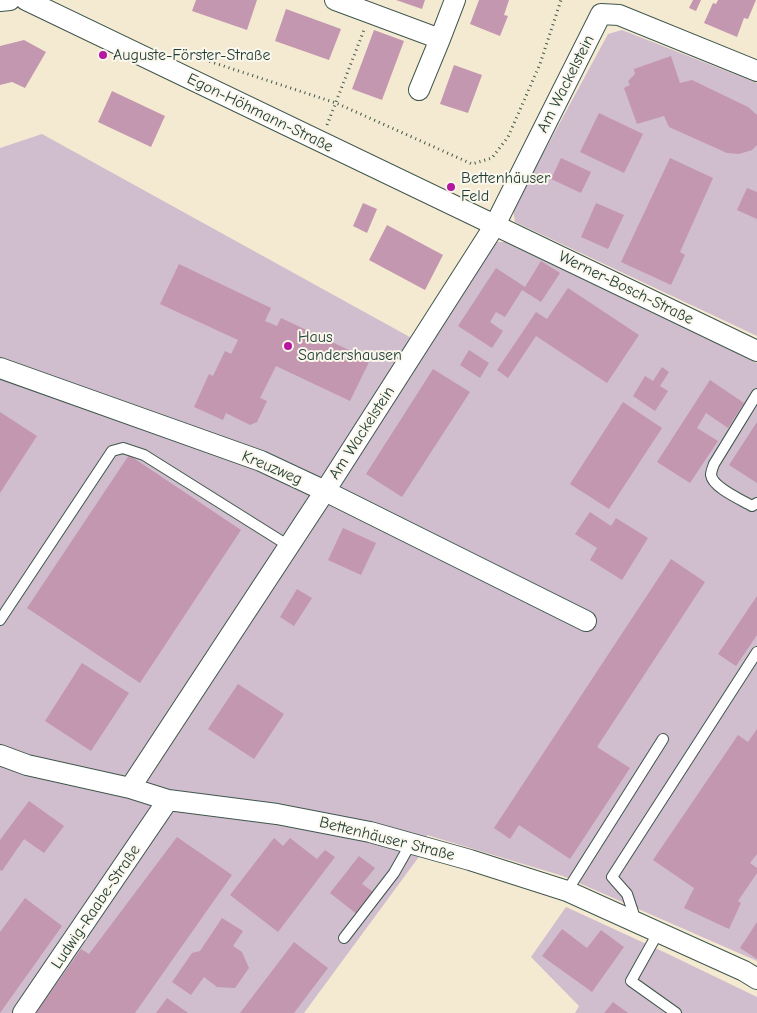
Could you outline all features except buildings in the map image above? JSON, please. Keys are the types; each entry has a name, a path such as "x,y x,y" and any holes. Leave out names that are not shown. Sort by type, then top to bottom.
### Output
{"street":[{"path":"0,1 10,0"},
{"name":"Egon-Höhmann-Straße","path":"26,0 495,226"},
{"path":"335,0 440,38"},
{"path":"419,90 455,0"},
{"path":"597,7 757,71"},
{"name":"Am Wackelstein","path":"130,788 325,491 495,226 597,7"},
{"name":"Werner-Bosch-Straße","path":"495,226 757,351"},
{"name":"Kreuzweg","path":"0,368 261,461 586,621"},
{"name":"Bettenhäuser Straße","path":"0,755 27,765 130,788 168,800 277,814 370,832 567,890 659,931 757,979"},
{"name":"Ludwig-Raabe-Straße","path":"23,1013 168,800"}],"lane":[{"path":"757,394 714,464 711,473 712,478 726,492 752,506 757,504"},
{"path":"0,620 112,451 123,448 144,455 289,546"},
{"path":"630,918 633,912 626,894 612,877 757,652"},
{"path":"567,890 663,739"},
{"path":"344,938 394,873 411,844"},
{"path":"659,931 631,981 676,1013"}],"path":[{"path":"172,49 336,103 472,164 492,158 508,137 540,64 561,0"},
{"path":"320,142 371,13"}],"shaded area":[{"path":"622,30 757,83 757,336 515,222 513,209 608,34"},
{"path":"42,134 426,346 496,242 505,242 757,363 757,961 563,876 427,835 418,858 304,1013 0,1013 0,148"},
{"path":"566,907 757,997 757,1013 575,1013 579,1006 531,957"}],"place":[{"name":"Auguste-Förster-Straße","path":"103,55"},
{"name":"Bettenhäuser Feld","path":"451,187"},
{"name":"Haus Sandershausen","path":"288,346"}]}
